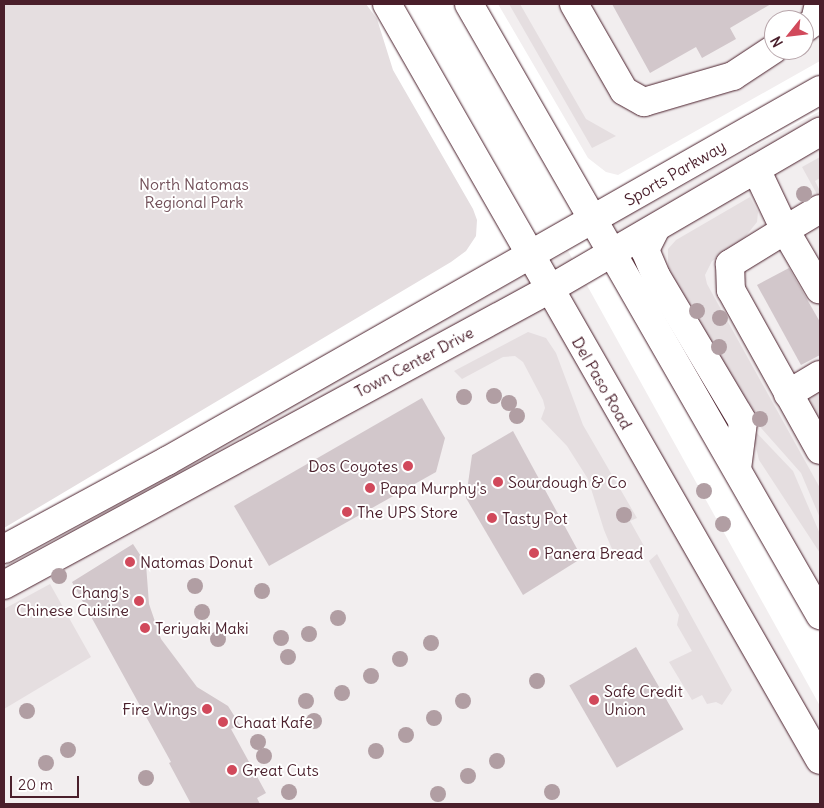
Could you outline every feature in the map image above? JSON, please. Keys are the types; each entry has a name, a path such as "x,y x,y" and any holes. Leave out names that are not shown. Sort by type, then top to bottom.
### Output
{"street":[{"name":"Del Paso Road","path":"387,4 548,290 820,760"},
{"path":"469,4 820,615"},
{"path":"574,4 624,90 644,102 733,76 764,56"},
{"path":"814,22 819,4"},
{"name":"Sports Parkway","path":"529,256 820,90"},
{"name":"Town Center Drive","path":"4,585 548,290 820,132"},
{"path":"756,169 785,230 820,290"},
{"path":"820,209 730,264 731,290 820,450"},
{"path":"656,228 645,250 656,276 743,422 737,469"},
{"name":"Town Center Drive","path":"4,549 529,256"},
{"path":"788,394 820,375"}],"shaded area":[{"path":"498,4 820,4 820,61 618,175 606,172 588,158"},
{"path":"820,111 820,598 607,227"},
{"path":"568,251 820,706 820,804 4,804 4,571 209,450"}],"green space":[{"name":"North Natomas Regional Park","path":"4,4 366,4 377,19 393,70 473,209 477,220 476,236 466,251 451,262 4,528"},
{"path":"509,4 520,4 586,119 616,136 592,148"},
{"path":"820,157 820,178 815,181 820,191 819,198 802,167"},
{"path":"750,197 758,212 757,222 737,247 712,261 705,275 707,284 820,488 820,518 801,473 754,420 668,269 668,249 676,240"},
{"path":"528,332 546,338 556,353 583,425 637,518 630,521 644,546 617,561 604,530 588,479 567,446 541,419 545,408 543,400 523,362 515,356 503,357 462,379 454,371"},
{"path":"820,391 820,420 817,422 808,404 809,399"},
{"path":"751,427 793,471 820,534 820,553 759,460"},
{"path":"657,554 732,690 722,705 716,702 707,704 702,695 692,700 669,662 692,651 677,625 679,615 649,561"},
{"path":"50,584 91,657 4,709 4,609"}],"building":[{"path":"612,4 771,4 730,28 736,39 702,58 696,47 650,73"},
{"path":"789,268 820,322 820,355 801,365 757,285"},
{"path":"422,398 445,438 436,472 269,566 234,506"},
{"path":"513,431 582,558 523,595 466,498 472,455"},
{"path":"133,544 146,564 149,604 161,639 197,687 228,706 240,725 231,729 266,793 257,798 260,804 191,804 169,763 171,762 72,582"},
{"path":"636,647 684,729 617,768 569,686"}],"place":[{"name":"Dos Coyotes","path":"408,466"},
{"name":"Sourdough & Co","path":"498,482"},
{"name":"Papa Murphy's","path":"370,488"},
{"name":"The UPS Store","path":"347,512"},
{"name":"Tasty Pot","path":"492,518"},
{"name":"Panera Bread","path":"534,553"},
{"name":"Natomas Donut","path":"130,562"},
{"name":"Chang's Chinese Cuisine","path":"139,601"},
{"name":"Teriyaki Maki","path":"145,628"},
{"name":"Safe Credit Union","path":"594,700"},
{"name":"Fire Wings","path":"207,709"},
{"name":"Chaat Kafe","path":"223,722"},
{"name":"Great Cuts","path":"232,770"}]}
